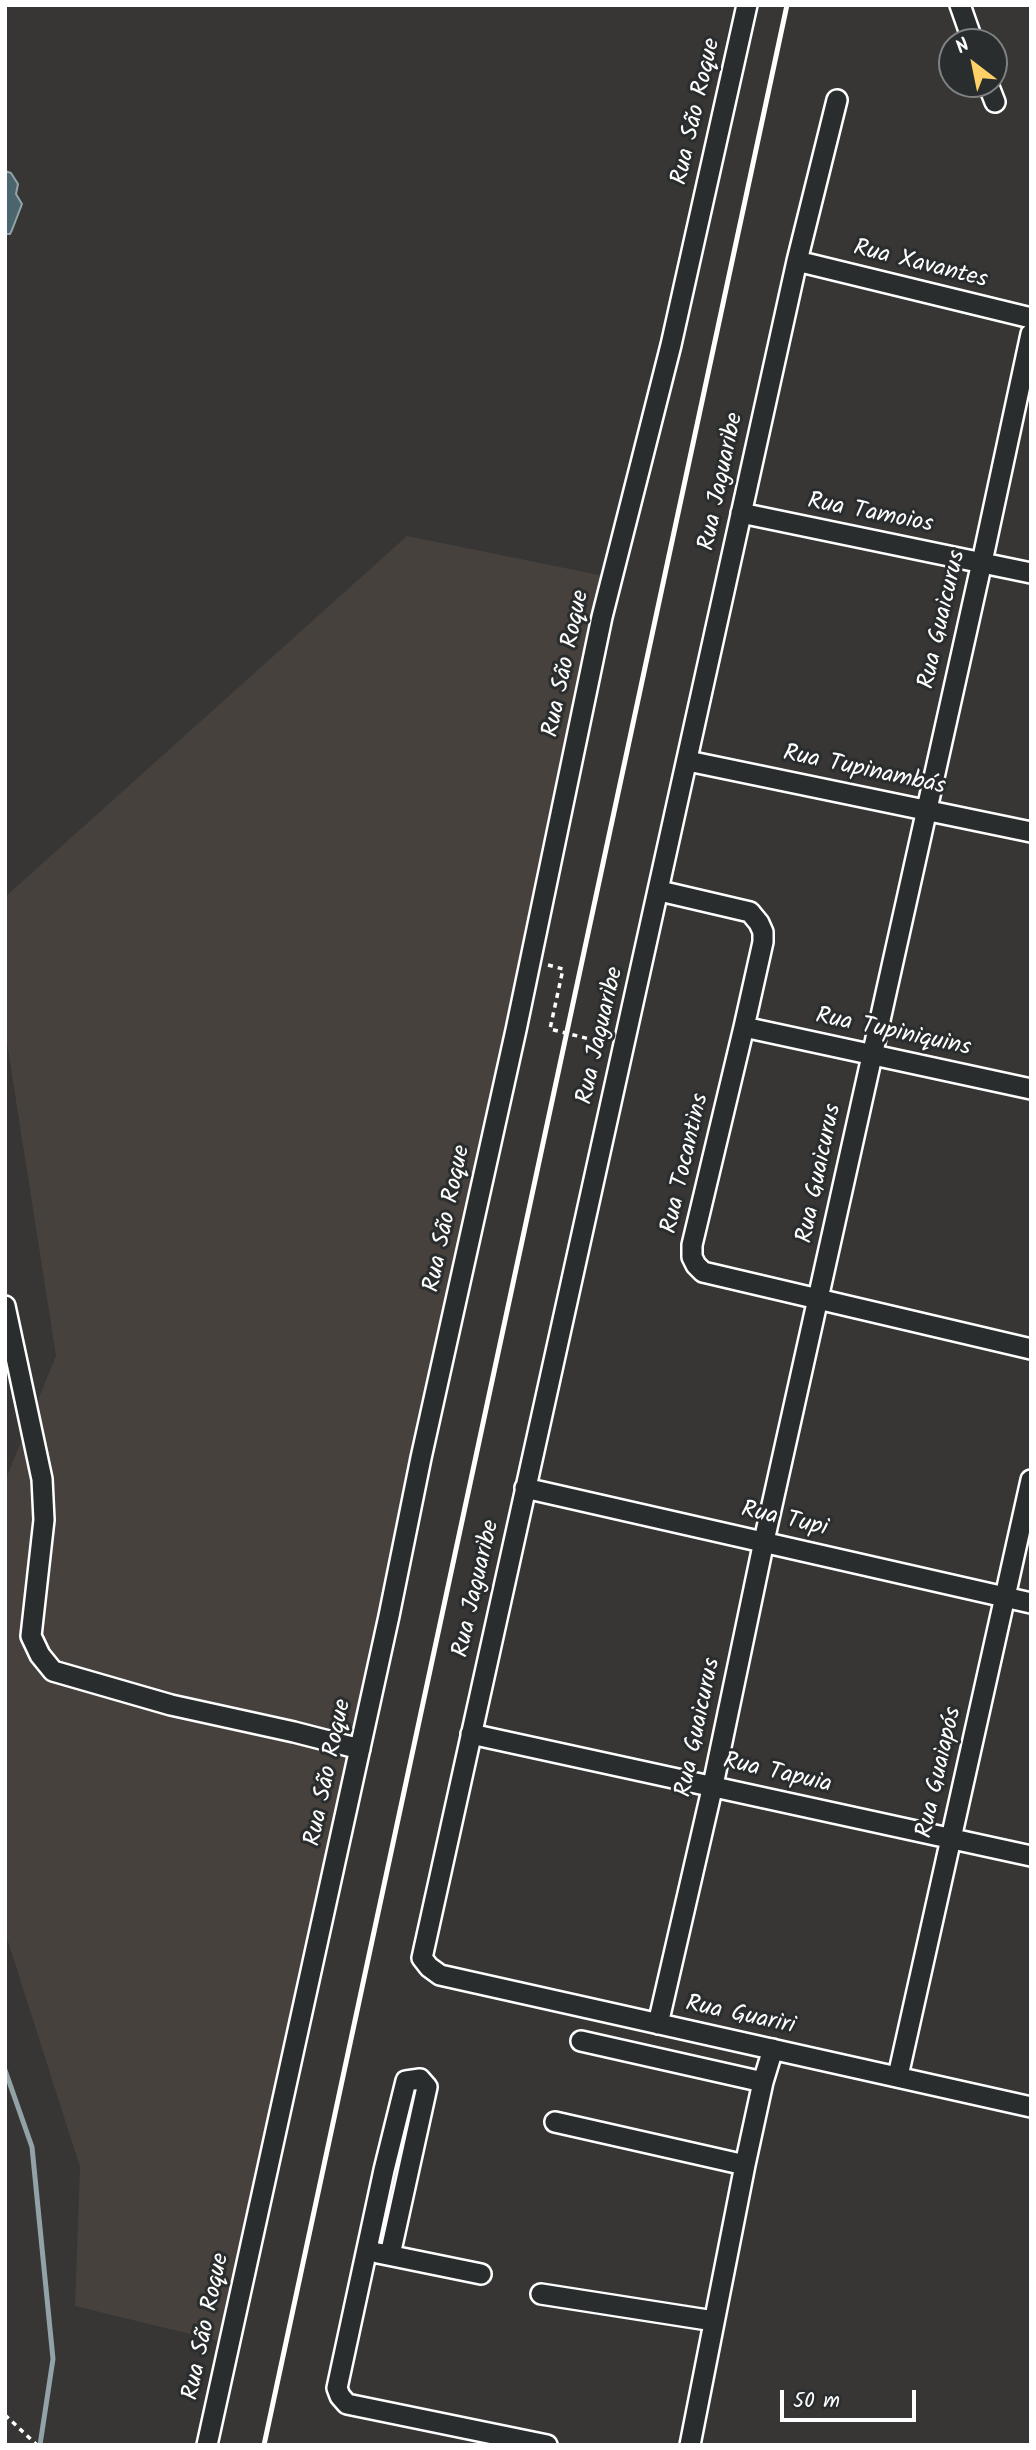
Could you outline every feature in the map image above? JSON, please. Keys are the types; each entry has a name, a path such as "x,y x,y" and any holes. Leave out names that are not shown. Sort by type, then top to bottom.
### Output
{"street":[{"name":"Rua São Roque","path":"207,2445 360,1749 602,617 671,345 747,5"},
{"path":"960,5 968,28"},
{"name":"Rua Jaguaribe","path":"440,1975 422,1958 660,891 797,261 836,100"},
{"name":"Rua Xavantes","path":"797,261 1031,318"},
{"name":"Rua Guaicurus","path":"658,2024 713,1785 1031,334"},
{"name":"Rua Tamoios","path":"741,513 1031,573"},
{"name":"Rua Tupinambás","path":"688,761 1031,832"},
{"name":"Rua Tocantins","path":"660,891 750,912 759,923 763,942 692,1245 692,1257 704,1272 1031,1349"},
{"name":"Rua Tupiniquins","path":"744,1027 1031,1089"},
{"path":"5,1306 42,1479 44,1520 31,1636 40,1655 53,1671 170,1705 360,1749"},
{"name":"Rua Guaiapós","path":"898,2076 1031,1479"},
{"name":"Rua Tupi","path":"525,1488 1031,1604"},
{"name":"Rua Tapuia","path":"471,1734 1031,1856"},
{"name":"Rua Guariri","path":"440,1975 1031,2107"},
{"path":"581,2040 763,2082"},
{"path":"690,2445 745,2165 773,2049"},
{"path":"390,2255 427,2087 420,2079 412,2078 406,2081 337,2388 342,2401 347,2404 547,2445"},
{"path":"555,2122 745,2165"},
{"path":"367,2250 481,2274"},
{"path":"541,2294 714,2321"}],"path":[{"path":"544,964 564,968 550,1030 606,1043"},
{"path":"5,2416 37,2445"}],"shaded area":[{"path":"407,536 609,577 223,2342 75,2306 80,2167 5,1932 5,1481 56,1356 5,1030 5,897"}],"water":[{"path":"5,171 11,173 18,184 16,194 22,204 10,234 5,234"}],"waterway":[{"path":"5,2070 32,2147 53,2359 40,2445"}],"railway":[{"path":"264,2445 787,5"}]}
